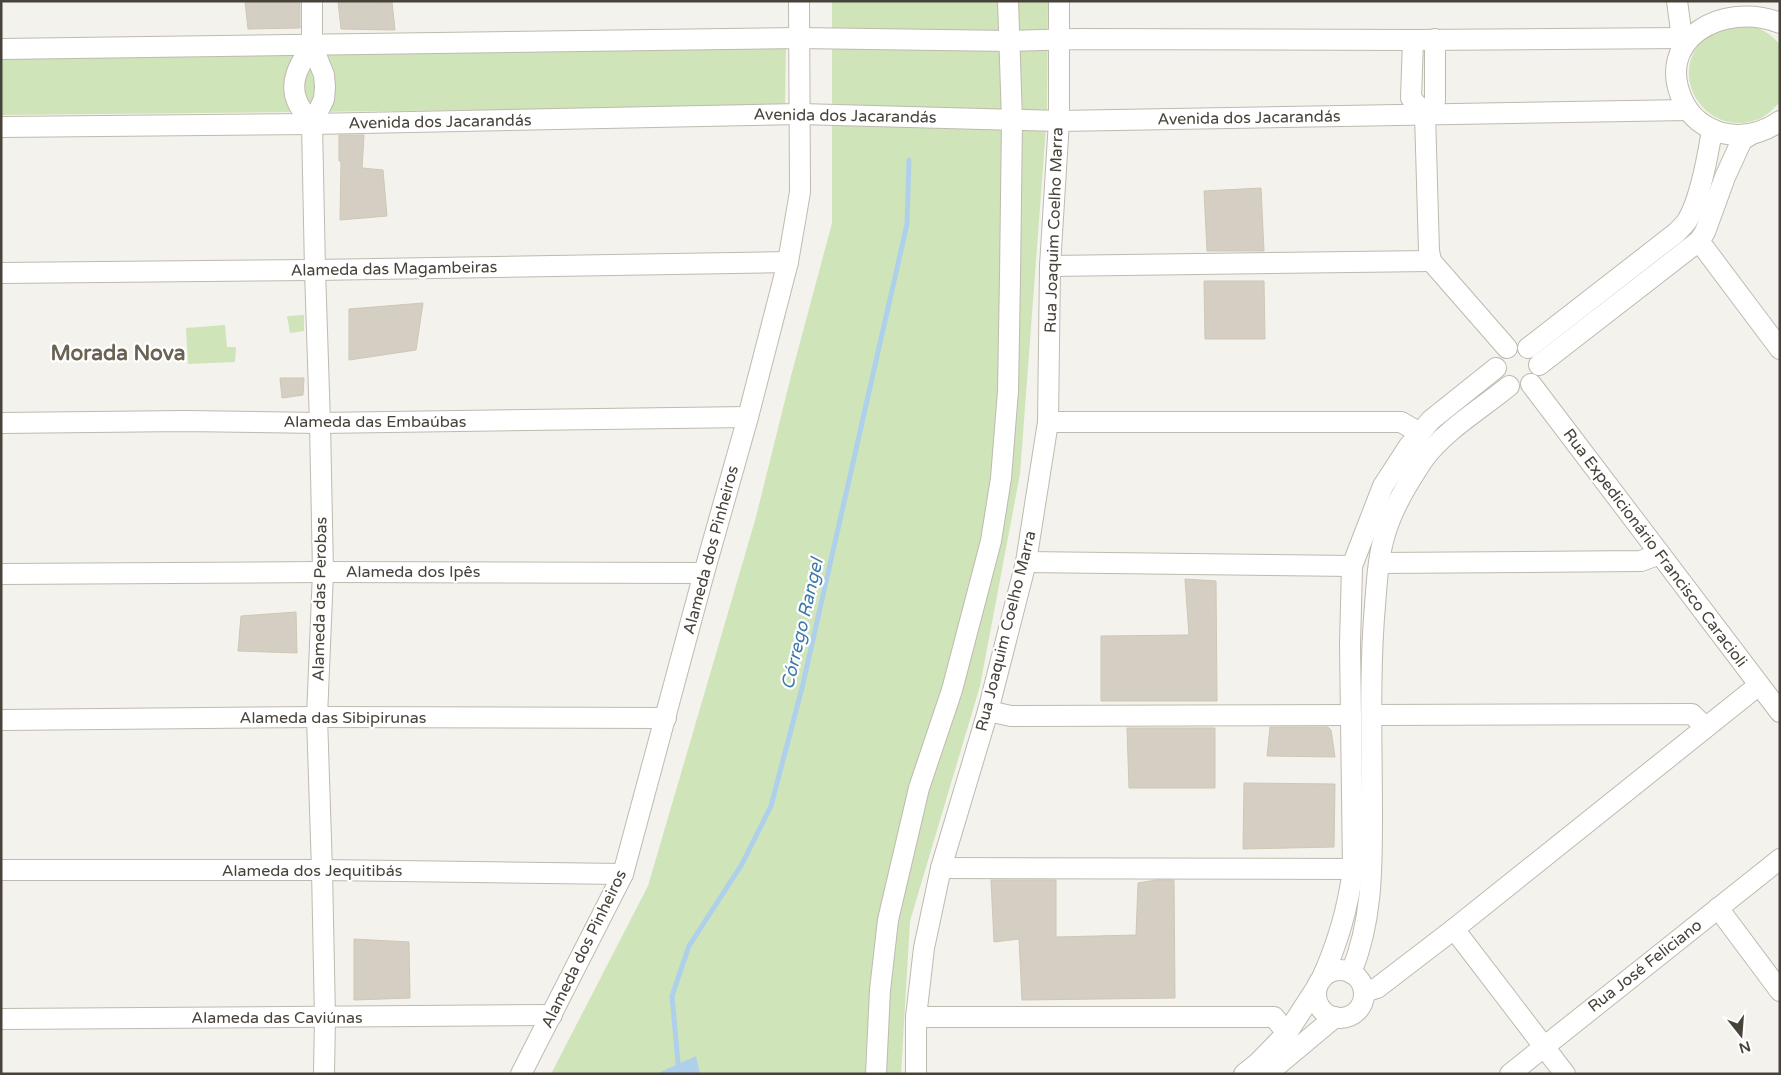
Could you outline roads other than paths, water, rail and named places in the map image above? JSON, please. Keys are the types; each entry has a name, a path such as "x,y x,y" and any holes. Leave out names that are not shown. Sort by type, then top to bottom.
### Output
{"street":[{"name":"Alameda das Perobas","path":"312,1 312,44 324,75 325,87 324,99 312,124 323,572 317,717 325,1018 324,1074"},
{"name":"Alameda dos Pinheiros","path":"521,1074 623,874 748,417 788,262 800,192 799,1"},
{"path":"876,1074 880,990 888,920 919,788 952,690 989,550 1001,478 1008,391 1012,120 1008,1"},
{"name":"Rua Joaquim Coelho Marra","path":"916,1074 916,1017 924,948 941,868 988,710 1026,562 1048,422 1050,266 1059,121 1059,1"},
{"path":"1678,1 1681,42 1675,68 1678,90 1688,110 1699,122 1712,130 1732,136 1771,129"},
{"path":"1725,1 1728,5 1751,9 1770,16 1780,23"},
{"path":"1,49 799,38 1010,41 1435,40 1681,42 1693,28 1710,16 1730,9 1751,9"},
{"path":"1412,40 1411,98 1425,114"},
{"path":"1435,40 1435,100 1425,114 1429,251 1431,261 1507,348"},
{"name":"Alameda das Perobas","path":"312,44 296,73 294,87 296,100 312,124"},
{"name":"Avenida dos Jacarandás","path":"1,127 312,124 800,114 1059,121 1688,110"},
{"path":"1540,365 1699,241 1705,232 1725,177 1742,140 1771,129"},
{"path":"1528,348 1676,233 1686,222 1706,164 1712,130"},
{"path":"1699,241 1780,349"},
{"path":"1646,256 1659,273"},
{"path":"1050,266 1431,261"},
{"name":"Alameda das Magambeiras","path":"1,274 788,262"},
{"path":"1522,346 1528,348 1534,352 1540,365 1539,372 1531,384 1524,387 1509,386 1498,376 1497,361 1507,348 1522,346"},
{"path":"1244,1074 1259,1062 1287,1033 1319,983 1334,953 1350,900 1353,869 1350,644 1352,566 1364,530 1382,486 1409,446 1431,420 1496,368"},
{"name":"Rua Expedicionário Francisco Caracioli","path":"1531,384 1780,712"},
{"path":"1352,973 1357,960 1369,908 1372,868 1372,643 1378,563 1385,533 1400,498 1424,459 1445,436 1509,386"},
{"name":"Alameda das Embaúbas","path":"1,423 184,421 320,423 748,417"},
{"path":"1048,422 1402,422 1420,433"},
{"path":"1378,563 1641,561 1660,554"},
{"path":"1026,562 1352,566"},
{"name":"Alameda dos Ipês","path":"1,574 323,572 704,573"},
{"path":"1364,992 1378,988 1454,929 1759,684"},
{"path":"988,710 1010,716 1351,715"},
{"path":"1372,715 1692,714 1705,727"},
{"name":"Alameda das Sibipirunas","path":"1,720 317,717 666,718"},
{"name":"Rua José Feliciano","path":"1510,1074 1780,859"},
{"path":"941,868 1353,869"},
{"name":"Alameda dos Jequitibás","path":"1,870 322,870 623,874"},
{"path":"1718,908 1780,991"},
{"path":"1454,929 1565,1074"},
{"path":"1336,971 1352,973 1362,985 1364,992 1360,1007 1347,1017 1335,1017 1323,1011 1318,1004 1316,996 1319,983 1327,974 1336,971"},
{"name":"Alameda das Caviúnas","path":"1,1020 552,1015"},
{"path":"916,1017 1274,1017 1287,1033"},
{"path":"1267,1074 1335,1017"}],"water":[{"path":"696,1056 700,1074 656,1074"}],"waterway":[{"name":"Córrego Rangel","path":"679,1074 672,996 689,946 742,864 771,806 802,688 907,224 909,160"}],"district":[{"name":"Morada Nova","path":"118,353"}]}
